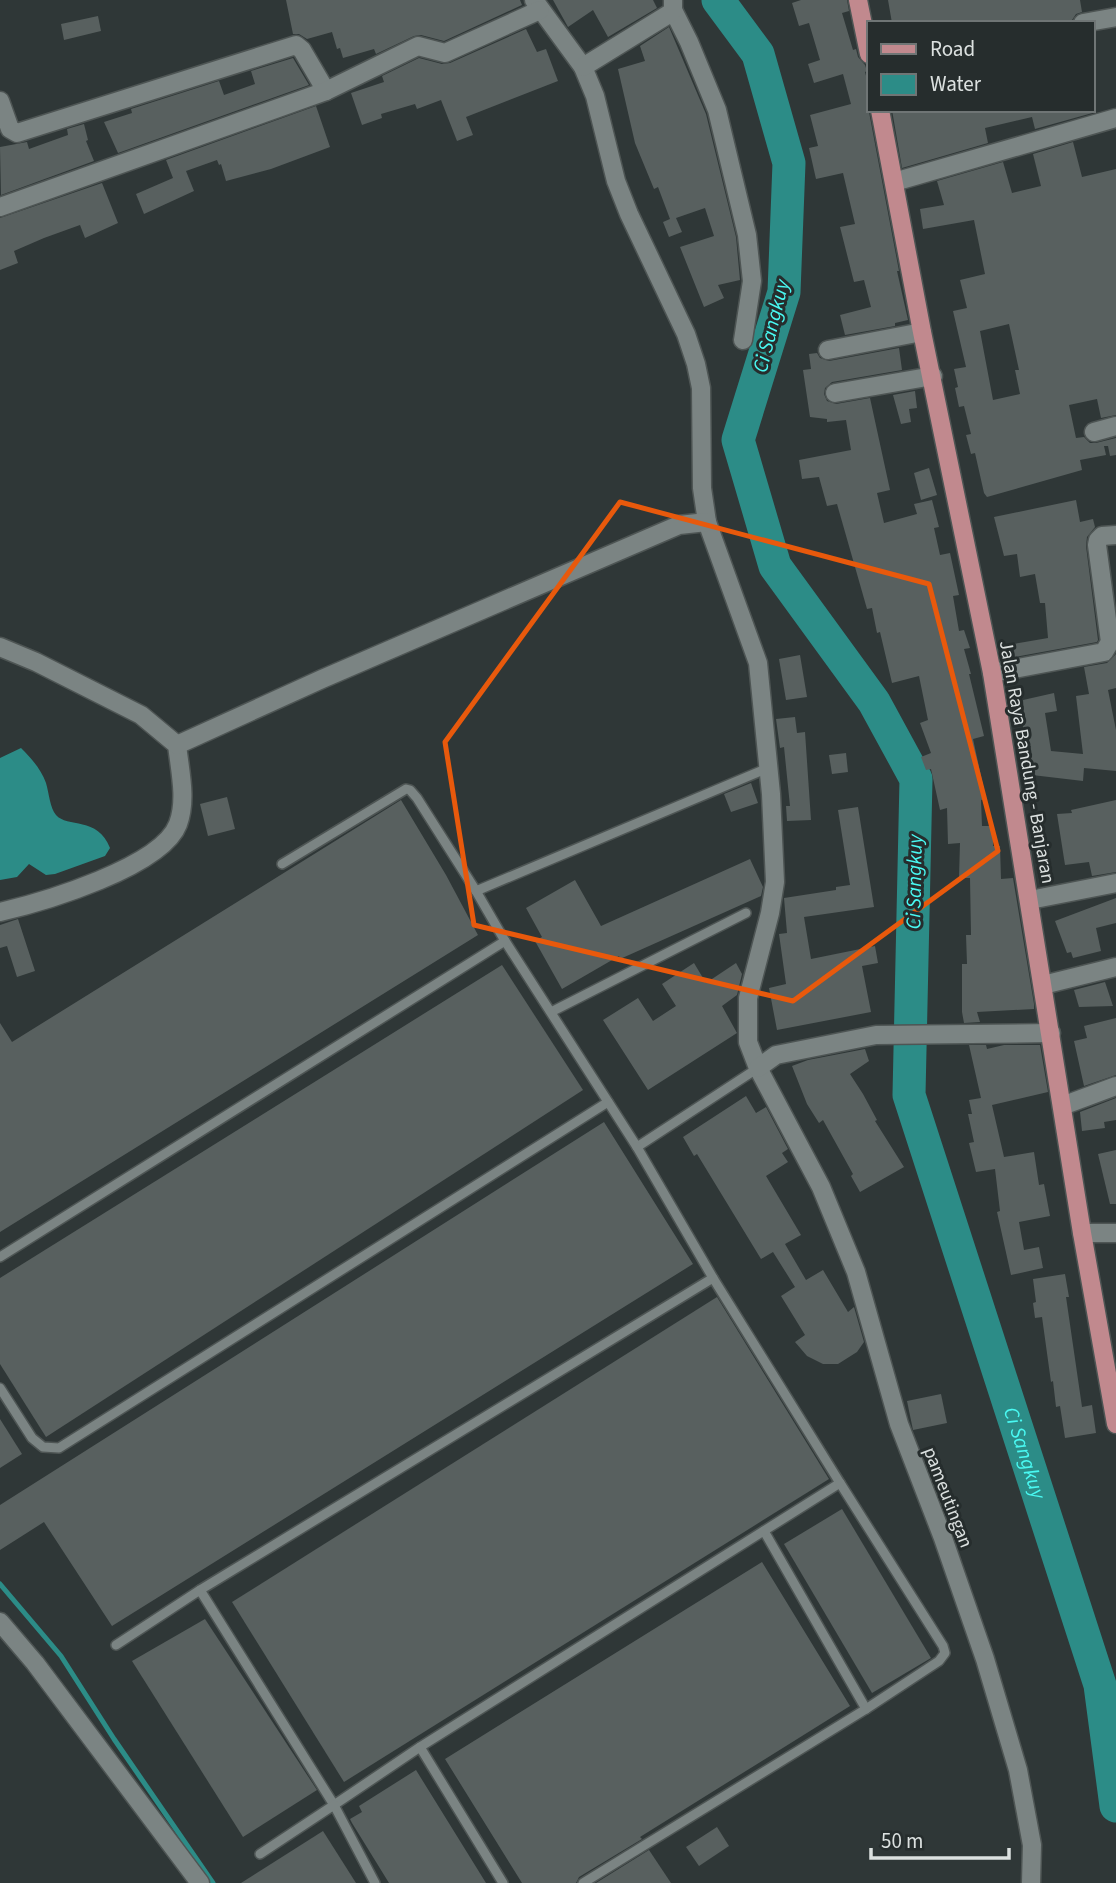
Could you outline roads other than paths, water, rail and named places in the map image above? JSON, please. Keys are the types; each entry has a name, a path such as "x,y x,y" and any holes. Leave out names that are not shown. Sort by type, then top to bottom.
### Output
{"main road":[{"path":"858,0 867,44"},
{"name":"Jalan Raya Bandung - Banjaran","path":"880,112 922,332 992,673 1082,1233 1116,1424"}],"street":[{"path":"0,207 326,91 418,46 445,53 537,5"},
{"name":"pameutingan","path":"537,5 583,67 595,96 616,181 682,324 696,364 701,388 702,488 708,522 758,663 768,768 775,882 770,913 748,998 748,1042 758,1068 821,1187 856,1272 903,1435 943,1538 985,1659 1018,1770 1032,1845 1031,1883"},
{"path":"583,67 673,5 717,110 747,235 751,281 743,340"},
{"path":"1092,21 1116,16"},
{"path":"0,101 10,129 17,133 296,46 302,50 326,91"},
{"path":"894,182 1116,118"},
{"path":"828,350 922,332"},
{"path":"835,393 933,376"},
{"path":"1094,432 1116,426"},
{"path":"177,745 335,673 679,525 708,522"},
{"path":"992,673 1104,652 1110,642 1109,597 1098,540 1102,536 1116,535"},
{"path":"0,647 141,715 177,745 183,805 172,836 158,850 127,868 34,904 0,912"},
{"path":"1030,900 1116,883"},
{"path":"1044,985 1116,967"},
{"path":"758,1068 776,1055 876,1035 1051,1033"},
{"path":"1062,1106 1116,1086"},
{"path":"1082,1233 1116,1233"},
{"path":"0,1622 35,1663 200,1883"}],"lane":[{"path":"476,891 768,768"},
{"path":"282,864 405,789 410,790 417,798 505,942 637,1147 713,1278 943,1646 945,1653 939,1661 866,1709 583,1883"},
{"path":"551,1012 746,913"},
{"path":"0,1257 505,942"},
{"path":"637,1147 758,1068"},
{"path":"0,1388 32,1438 43,1447 59,1448 607,1102"},
{"path":"116,1645 200,1590 713,1278"},
{"path":"260,1854 420,1747 840,1483"},
{"path":"764,1531 866,1709"},
{"path":"200,1590 334,1805 376,1883"},
{"path":"420,1747 503,1883"}],"water":[{"path":"21,748 41,773 56,815 98,831 110,848 105,856 46,875 29,864 17,877 0,880 0,758"}],"waterway":[{"name":"Ci Sangkuy","path":"718,0 758,54 789,163 784,292 738,440 775,566 874,702 916,779 909,1095 1100,1685 1116,1806"},
{"path":"0,1584 61,1656 114,1739 213,1883"}]}
